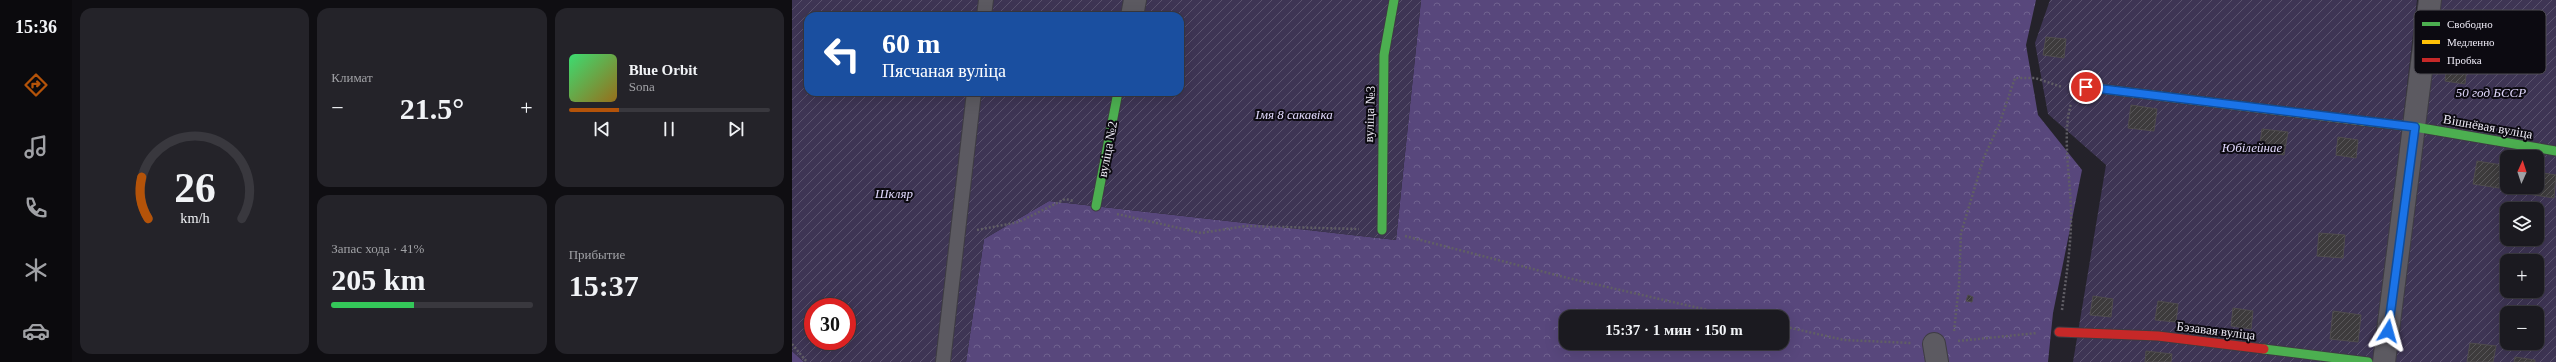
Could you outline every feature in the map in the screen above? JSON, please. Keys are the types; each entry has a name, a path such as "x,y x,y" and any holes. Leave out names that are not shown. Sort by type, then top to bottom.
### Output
{"street":[{"path":"1133,12 1135,0"},
{"name":"вуліца №3","path":"1382,230 1384,55 1394,0"},
{"path":"2429,10 2430,0"},
{"path":"2384,362 2421,74"},
{"name":"Вішнёвая вуліца","path":"2086,87 2415,127 2556,151"},
{"name":"вуліца №2","path":"1096,206 1117,96"},
{"name":"Бэзавая вуліца","path":"2059,332 2158,336 2368,362"}],"lane":[{"path":"984,12 986,0"},
{"path":"943,362 974,96"}],"path":[{"path":"1954,334 1959,285 1961,233 1984,157 1999,125 2015,78 2035,78 2075,92 2086,87"},
{"path":"2059,332 2070,243 2069,110 2075,92"},
{"path":"956,242 978,230 1019,222 1065,199 1096,206 1124,217 1201,234 1246,226 1382,230 1568,278 1707,310"},
{"path":"792,344 807,362"}],"green space":[{"path":"792,0 1421,0 1396,240 1049,201 984,239 966,362 804,362 792,351"},
{"path":"1421,0 2036,0 2026,45 2038,115 2082,170 2053,313 2048,362 966,362 984,239 1049,201 1396,240"},
{"name":"Юбілейнае","path":"2050,0 2417,0 2416,10 2414,10 2414,26 2375,362 2073,362 2106,165 2048,114 2035,43"},
{"name":"50 год БССР","path":"2435,0 2556,0 2556,362 2395,362 2427,74 2546,74 2546,10 2434,10"},
{"path":"792,351 804,362 792,362"}],"building":[{"path":"2046,37 2066,39 2064,58 2043,55"},
{"path":"2446,74 2466,74 2465,84 2445,81"},
{"path":"2131,105 2157,109 2154,131 2128,128"},
{"path":"2262,129 2288,132 2284,155 2259,151"},
{"path":"2338,137 2358,140 2356,158 2336,155"},
{"path":"2477,161 2500,165 2499,188 2473,184"},
{"path":"2544,173 2556,175 2554,198 2528,194 2544,194"},
{"path":"2319,233 2345,235 2343,258 2317,256"},
{"path":"1968,295 1973,297 1972,302 1966,301"},
{"path":"2093,296 2113,299 2111,317 2090,315"},
{"path":"2158,301 2178,304 2176,322 2155,320"},
{"path":"2233,308 2253,311 2251,329 2231,326"},
{"path":"2333,311 2361,315 2358,342 2330,339"},
{"path":"2470,343 2496,346 2493,362 2467,362"},
{"path":"2146,351 2172,354 2171,362 2145,362"},
{"path":"2515,357 2535,360 2535,362 2514,362"}],"traffic: fast":[{"path":"1382,230 1384,55 1394,0"},
{"path":"1096,206 1117,96"},
{"path":"2363,121 2415,127 2556,151"},
{"path":"2264,349 2368,362"}],"traffic: slow":[{"path":"2086,87 2363,121"}],"traffic: jam":[{"path":"2059,332 2158,336 2264,349"}],"route":[{"path":"2086,87 2415,127 2388,331"}],"park label":[{"name":"Імя 8 сакавіка","path":"1294,114"},
{"name":"Шкляр","path":"894,193"}]}
